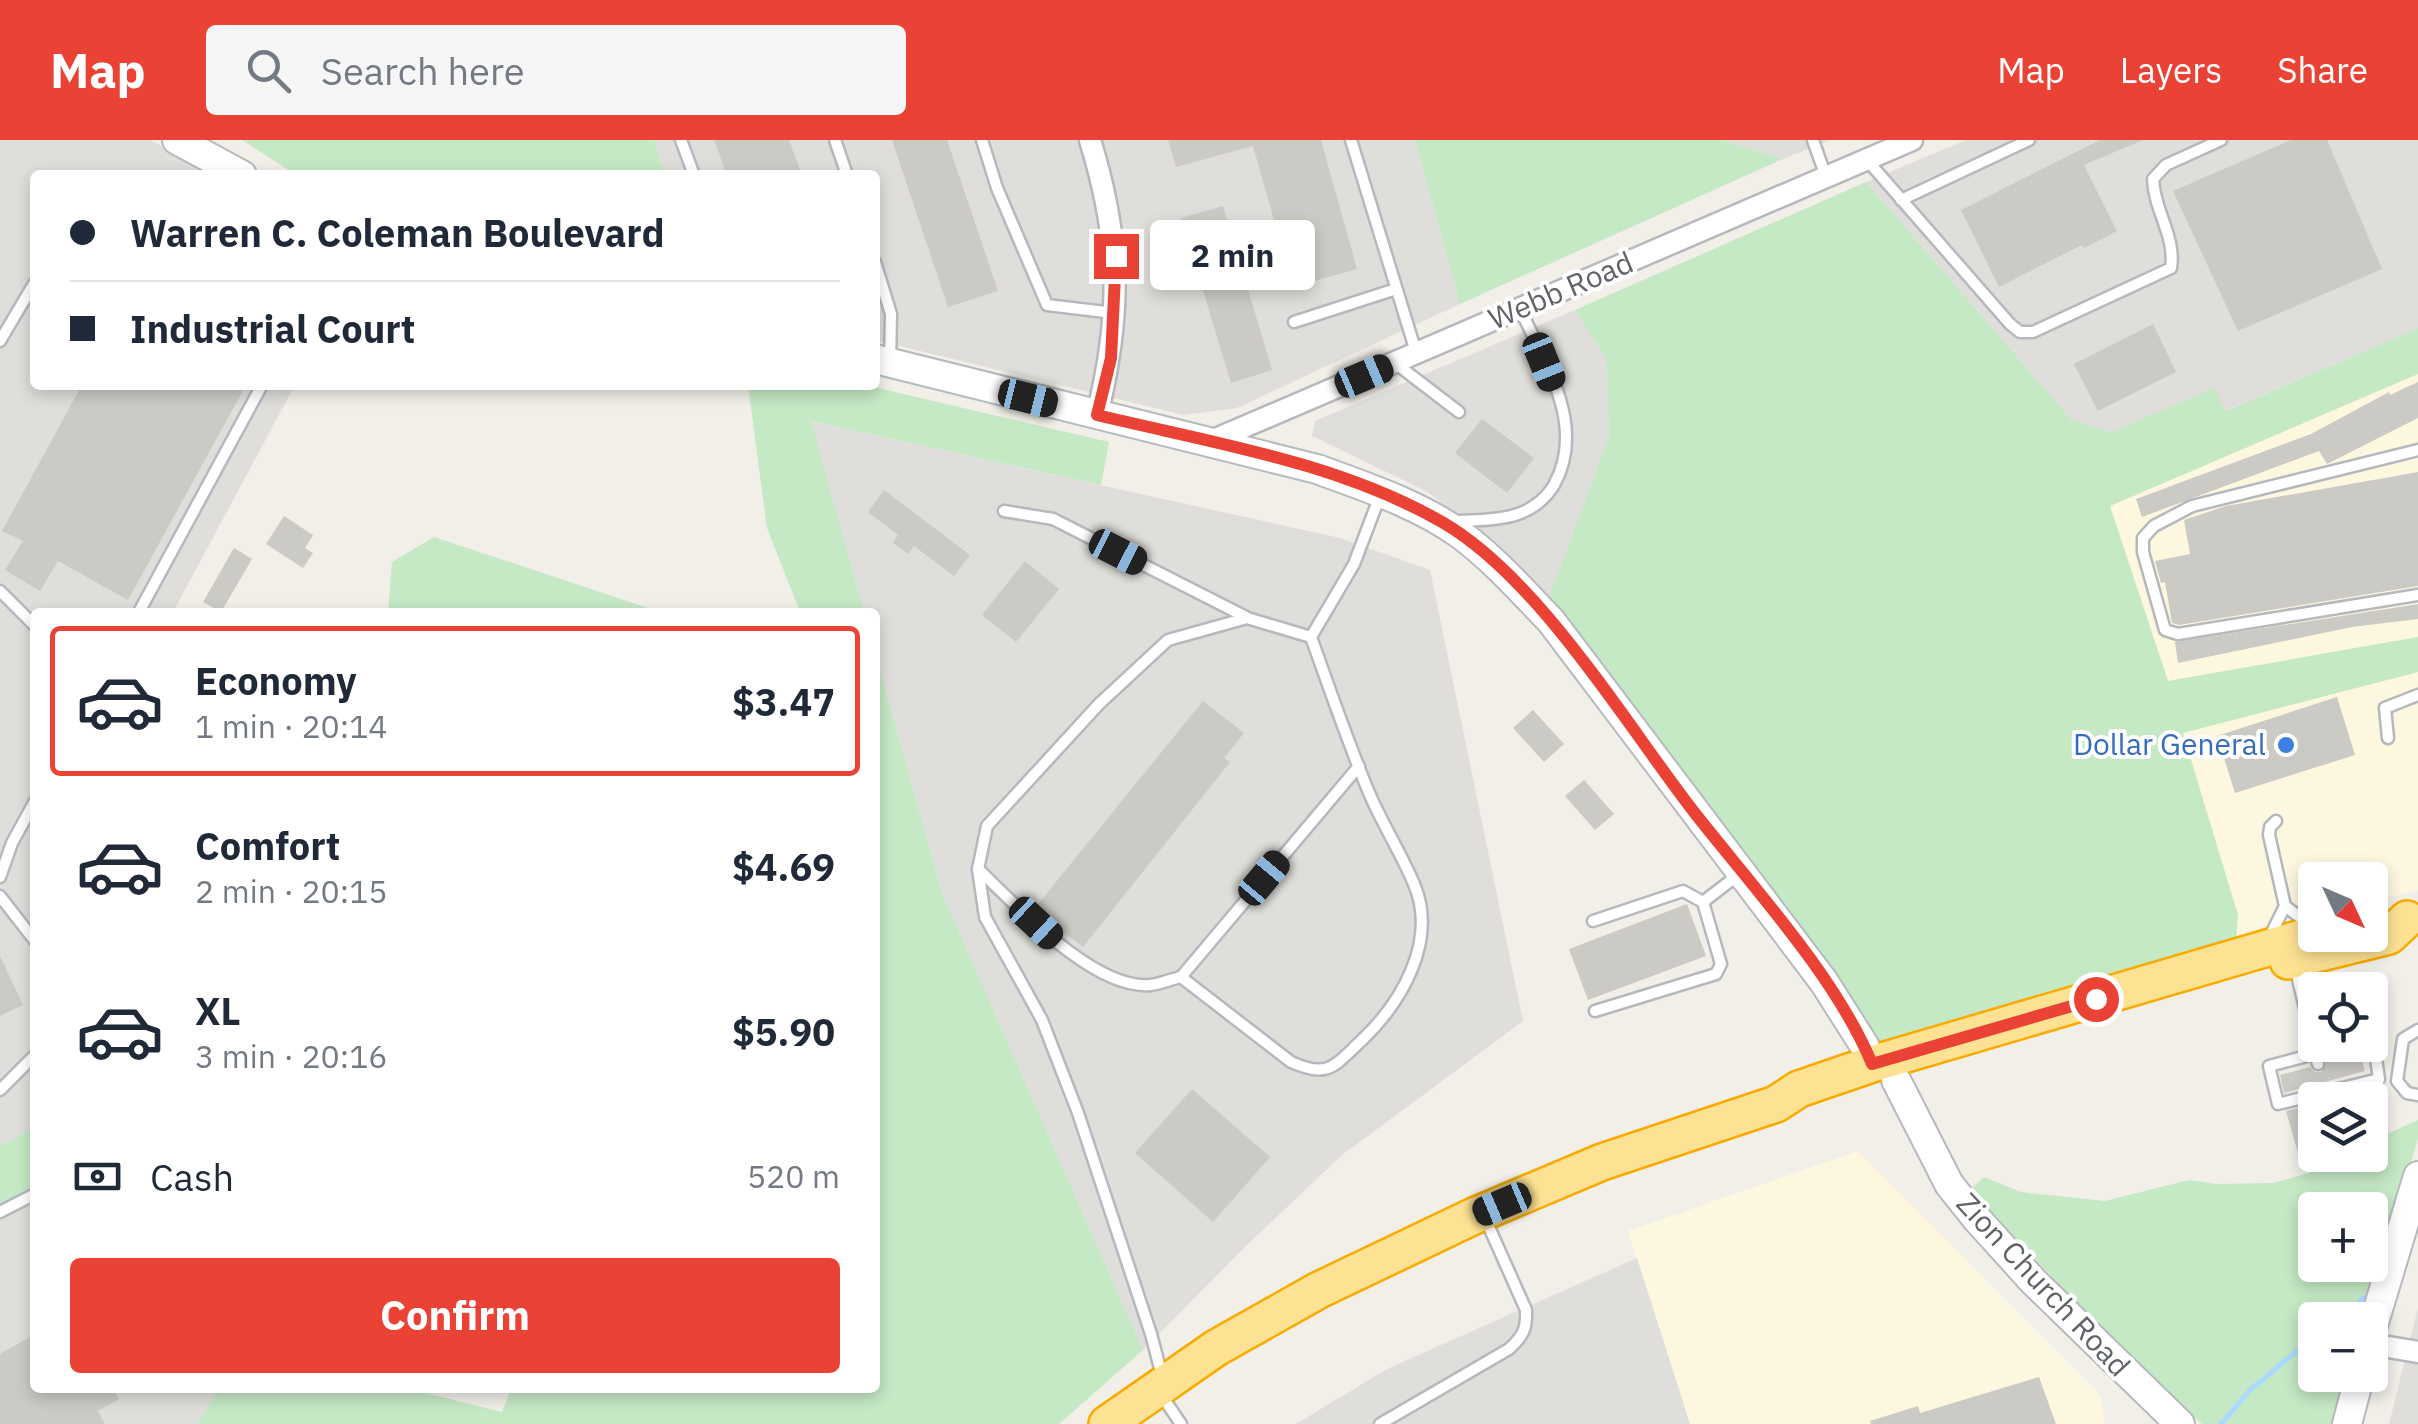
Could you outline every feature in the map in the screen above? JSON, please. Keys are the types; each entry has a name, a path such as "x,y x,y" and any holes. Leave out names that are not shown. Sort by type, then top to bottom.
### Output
{"highway":[{"path":"2388,915 2413,918"},
{"path":"1107,1424 1264,1319 1483,1212 1602,1162 1776,1104 1799,1089 1884,1072 2297,943 2389,936 2413,918"}],"street":[{"path":"176,140 233,170"},
{"path":"1090,140 1116,256 1111,358 1097,415"},
{"name":"Webb Road","path":"1210,442 1912,140"},
{"name":"Zion Church Road","path":"882,361 1318,469 1381,492 1442,522 1500,567 1551,622 1824,982 1884,1072 1948,1184 2034,1281 2180,1424"},
{"path":"2380,1302 2418,1176"},
{"path":"2388,1347 2418,1352"},
{"path":"2346,1424 2355,1392"}],"lane":[{"path":"681,140 692,170"},
{"path":"835,140 845,170"},
{"path":"982,140 997,188 1047,306 1115,313"},
{"path":"1350,140 1416,354"},
{"path":"1813,140 1826,177"},
{"path":"1902,200 2029,140"},
{"path":"1867,160 2010,324 2020,332 2033,332 2172,268 2174,247 2154,200 2153,178 2166,165 2221,140"},
{"path":"880,278 891,314 882,361"},
{"path":"1294,322 1396,289"},
{"path":"0,342 30,291"},
{"path":"1442,522 1512,516 1533,507 1548,494 1566,460 1564,412 1520,308"},
{"path":"1394,363 1458,412"},
{"path":"141,608 259,390"},
{"path":"2418,450 2192,506 2154,526 2143,538 2143,552 2165,630 2178,634 2418,595"},
{"path":"1311,637 1354,564 1381,492"},
{"path":"1004,512 1053,519 1247,618 1311,637"},
{"path":"0,591 30,621"},
{"path":"1181,1424 1160,1386 1152,1334 1078,1112 1042,1020 985,917 978,869 987,826 1127,678 1168,640 1247,618"},
{"path":"1181,976 1291,1062 1312,1072 1331,1070 1376,1027 1416,966 1422,922 1416,888 1359,766 1311,637"},
{"path":"2388,738 2384,708 2418,695"},
{"path":"978,869 1064,949 1120,982 1150,985 1181,976 1359,766"},
{"path":"0,877 30,810"},
{"path":"2276,821 2270,827 2270,835 2302,972"},
{"path":"1702,902 1742,871"},
{"path":"1593,921 1683,891 1702,902 1722,964 1716,974 1596,1011"},
{"path":"0,896 30,934"},
{"path":"2285,906 2297,943"},
{"path":"2418,1030 2402,1039 2396,1081 2407,1092 2418,1094"},
{"path":"0,1090 30,1060"},
{"path":"2388,1061 2399,1061"},
{"path":"2306,1062 2269,1066 2278,1104 2349,1081 2379,1079 2377,1062"},
{"path":"0,1212 30,1197"},
{"path":"1380,1424 1509,1349 1523,1336 1526,1310 1483,1212"}],"shaded area":[{"path":"0,140 150,140 207,170 30,170 30,390 292,390 175,608 30,608 30,1130 0,1146"},
{"path":"654,140 1415,140 1460,304 1237,408 1184,415 880,341 880,170 663,170"},
{"path":"1722,140 1831,140 1783,159"},
{"path":"1966,140 2418,140 2418,328 2225,411 2213,389 2111,432 2071,419 1866,182"},
{"path":"1575,310 1606,359 1609,437 1549,597 1508,554 1426,491 1312,436 1315,421"},
{"path":"2418,374 2418,637 2168,681 2110,506"},
{"path":"810,421 1340,538 1430,570 1523,1021 1342,1155 1143,1350 942,893 880,670 880,608 863,608"},
{"path":"2418,672 2418,890 2388,898 2388,862 2298,862 2298,922 2236,942 2182,733"},
{"path":"1858,1151 2101,1396 2105,1424 1690,1424 1628,1231"},
{"path":"30,1190 30,1393 216,1393 197,1424 0,1424 0,1205"},
{"path":"1637,1258 1690,1424 1296,1424 1387,1369"},
{"path":"2418,1308 2418,1424 2389,1424"}],"green space":[{"path":"242,140 654,140 663,170 288,170"},
{"path":"1415,140 1722,140 1783,159 1460,304"},
{"path":"1866,182 2071,419 2111,432 2214,388 2226,411 2418,328 2418,374 2110,506 2168,681 2418,637 2418,672 2183,733 2238,915 2236,942 1876,1050 1868,1024 1549,597 1609,437 1606,359 1575,310"},
{"path":"880,389 1109,442 1101,485 811,421 863,608 798,608 767,528 749,390"},
{"path":"434,537 648,608 388,608 392,562"},
{"path":"880,670 942,893 1143,1350 1059,1424 197,1424 216,1393 426,1393 502,1412 509,1394 880,1393"},
{"path":"2418,1120 2418,1138 2388,1241 2388,1192 2298,1192 2298,1282 2376,1282 2370,1302 2298,1302 2298,1392 2344,1392 2335,1424 2202,1424 2118,1347 1970,1190 1984,1177 2021,1192 2105,1201 2189,1180 2217,1184 2274,1183 2312,1172 2388,1172 2388,1134"},
{"path":"30,1130 30,1190 0,1205 0,1146"}],"building":[{"path":"714,140 789,140 800,170 725,170"},
{"path":"892,140 947,140 998,291 948,307"},
{"path":"1168,140 1321,140 1357,269 1293,287 1253,146 1176,167"},
{"path":"2100,140 2143,140 2084,165 2117,231 1999,287 1961,210"},
{"path":"2291,140 2327,140 2382,269 2238,331 2173,191"},
{"path":"1223,206 1272,370 1231,383 1181,218"},
{"path":"2153,324 2176,372 2098,411 2074,364"},
{"path":"2418,382 2418,418 2327,464 2319,451 2142,517 2136,499 2311,434 2389,392 2390,395"},
{"path":"79,390 243,390 128,600 58,561 40,591 5,570 23,541 2,531"},
{"path":"1482,419 1534,458 1507,493 1455,453"},
{"path":"2418,472 2418,586 2179,625 2172,623 2165,582 2161,583 2155,561 2190,554 2184,520 2226,506"},
{"path":"884,490 970,555 954,576 914,546 908,554 893,543 898,535 868,512"},
{"path":"284,516 313,535 305,548 313,553 303,568 266,544"},
{"path":"234,548 252,559 223,608 203,602"},
{"path":"1025,561 1059,589 1016,642 982,615"},
{"path":"2418,604 2418,619 2352,627 2178,663 2175,642"},
{"name":"Dollar General","path":"2337,697 2355,755 2235,793 2217,736"},
{"path":"1203,701 1244,733 1224,758 1230,762 1083,947 1034,909"},
{"path":"1533,710 1564,744 1544,762 1513,728"},
{"path":"1584,780 1614,814 1595,830 1565,796"},
{"path":"1687,904 1706,956 1588,1000 1569,949"},
{"path":"0,956 23,1005 0,1016"},
{"path":"2326,1062 2362,1062 2365,1071 2324,1082 2298,1082 2298,1089 2284,1093 2280,1075 2310,1067 2321,1072"},
{"path":"1192,1089 1270,1157 1213,1222 1135,1153"},
{"path":"2298,1108 2298,1153 2286,1111"},
{"path":"30,1337 30,1393 116,1393 119,1399 98,1411 105,1424 0,1424 0,1354"},
{"path":"2039,1377 2056,1424 1870,1421 1918,1406 1920,1413"}],"waterway":[{"path":"2359,1302 2363,1298"},
{"path":"2221,1424 2249,1391 2298,1350"}],"place":[{"name":"Dollar General","path":"2286,745"}],"route":[{"path":"1116,256 1111,358 1097,415 1318,469 1381,492 1461,534 1500,567 1551,622 1824,982 1864,1044 1872,1064 2096,999"}]}
